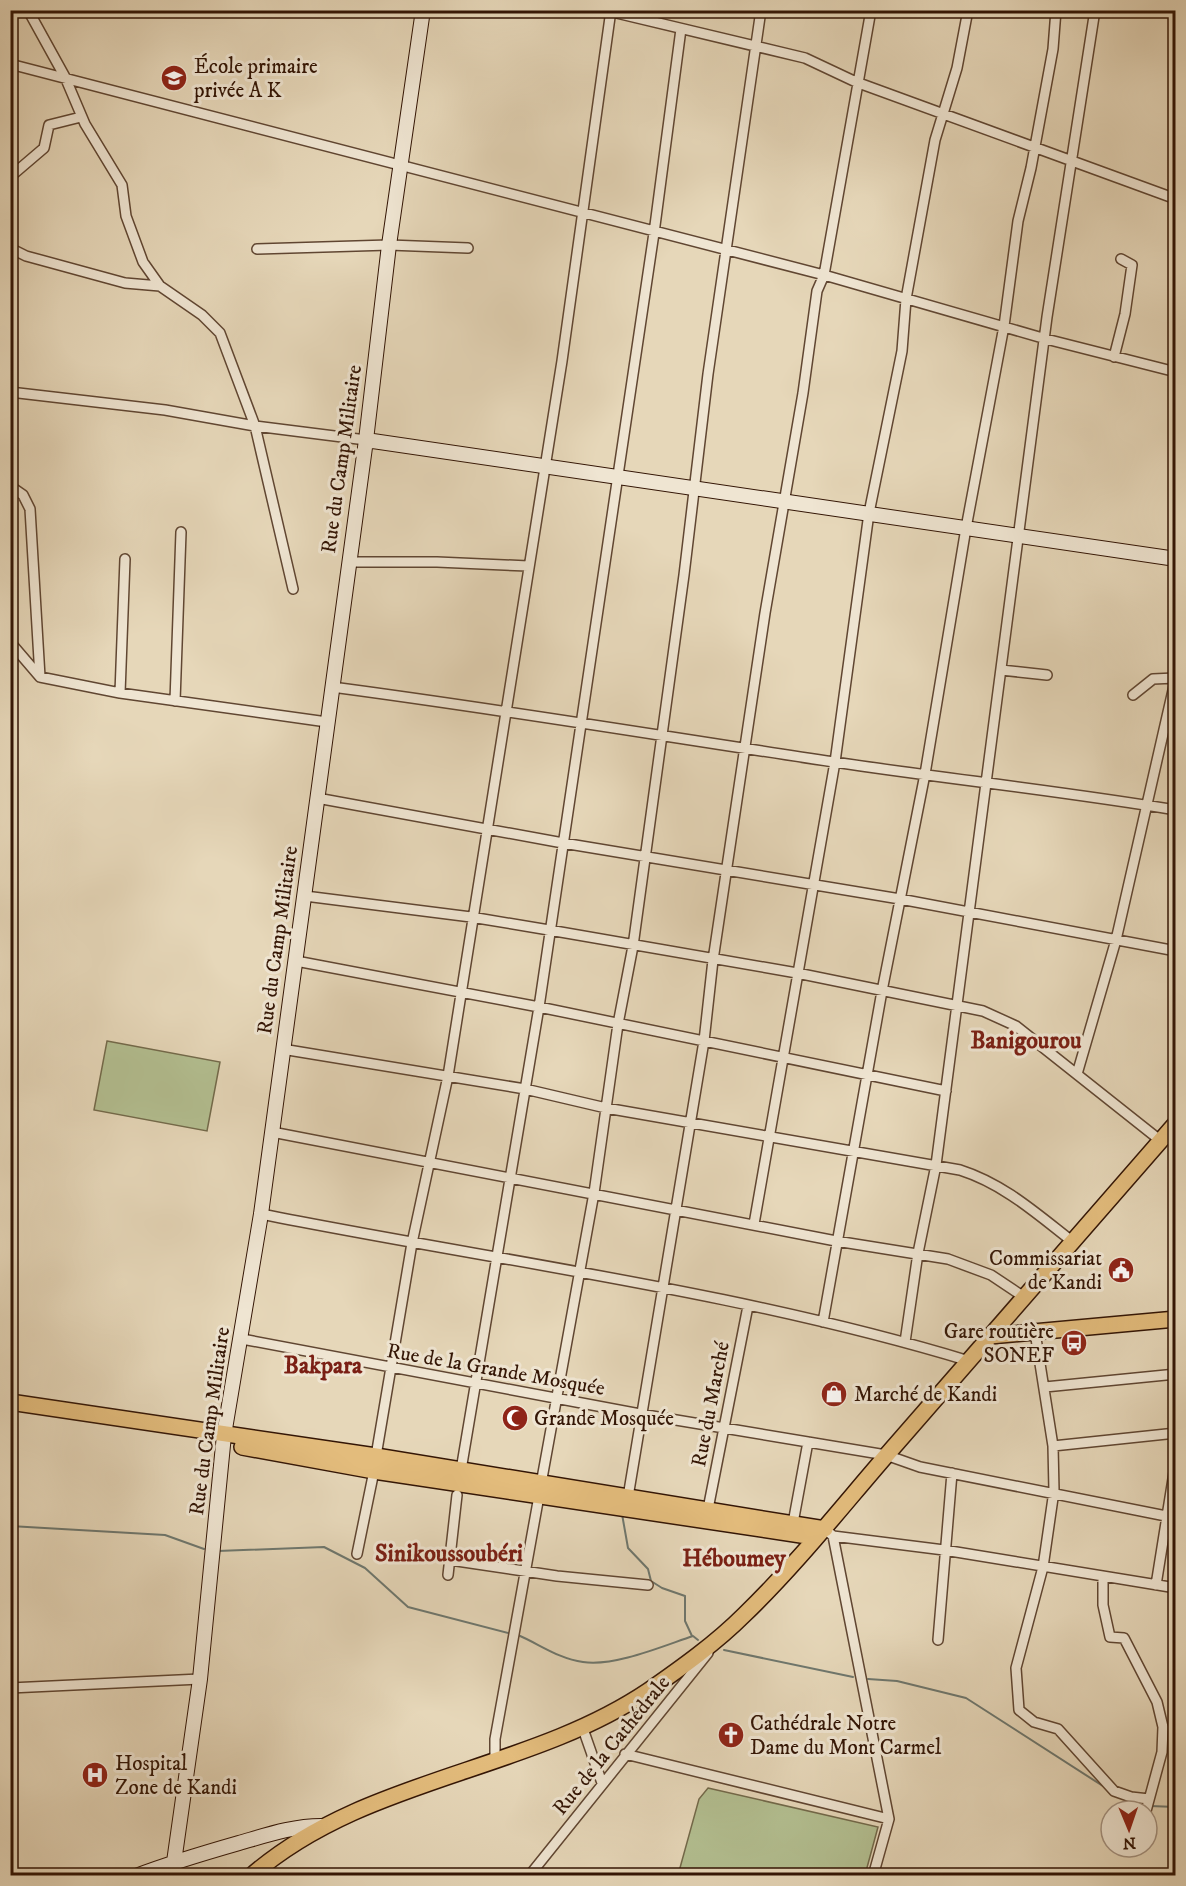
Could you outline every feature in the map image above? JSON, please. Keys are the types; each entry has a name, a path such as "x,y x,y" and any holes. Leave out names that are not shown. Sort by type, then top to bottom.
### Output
{"main road":[{"path":"251,1875 295,1841 321,1826 372,1804 495,1762 582,1726 648,1690 720,1637 825,1534 886,1455 1176,1124"},
{"path":"990,1336 1176,1319"},
{"path":"10,1402 224,1440 825,1534"},
{"path":"10,1413 224,1440"},
{"path":"375,1463 461,1470 540,1490 628,1497 708,1509 793,1523 825,1534"}],"street":[{"path":"28,10 65,77 81,117 122,185 126,216 143,262 160,286 202,315 220,333 255,426 294,590"},
{"name":"Rue du Camp Militaire","path":"172,1869 200,1678 224,1440 261,1214 366,440 389,245 423,10"},
{"path":"495,1762 495,1739 594,1193 618,1024 633,946 760,10"},
{"path":"628,1497 640,1414 677,1210 689,1122 704,1041 713,960 765,614 812,335 817,291 824,275 856,82 871,10"},
{"path":"754,1224 835,762 869,513 898,372 906,299 942,112 957,68 968,10"},
{"path":"823,1322 882,991 925,774 966,528 1004,326 1018,221 1053,49 1056,10"},
{"path":"905,1342 918,1253 936,1165 1017,536 1070,160 1095,10"},
{"path":"357,1554 375,1463 412,1243 447,1076 584,213 609,11 806,58 856,82 1176,199"},
{"path":"461,1470 511,1178 563,843 579,721 598,616 616,476 654,233 681,28"},
{"path":"10,64 654,233 824,275 1046,339 1176,372"},
{"path":"10,177 44,148 49,125 81,117"},
{"path":"257,249 389,245 468,248"},
{"path":"10,248 26,256 125,283 160,286"},
{"path":"1114,357 1125,314 1132,265 1120,259"},
{"path":"10,392 165,410 255,426 544,465 1176,559"},
{"path":"10,486 23,495 30,509 40,676"},
{"path":"175,701 181,532"},
{"path":"120,693 125,559"},
{"path":"348,562 437,562 528,566"},
{"path":"10,642 40,676 120,693 327,722"},
{"path":"1001,670 1047,675"},
{"path":"1077,1074 1116,940 1148,806 1175,677 1153,679 1133,695"},
{"path":"332,687 506,710 835,762 987,781 1176,810"},
{"path":"317,798 563,843 812,883 1176,951"},
{"path":"305,896 471,917 797,973 957,1006 1006,1020 1161,1141"},
{"path":"296,961 538,1007 946,1091"},
{"path":"282,1049 525,1089 606,1108 960,1170 987,1180 1016,1197 1073,1242"},
{"path":"272,1131 836,1241 918,1253 974,1267 991,1275 1024,1297"},
{"path":"261,1214 580,1272 748,1306 905,1342 969,1361"},
{"name":"Rue du Marché","path":"708,1509 748,1306"},
{"path":"1035,1332 1046,1387 1053,1446 1054,1491 1043,1567 1016,1668 1019,1710 1034,1722 1058,1729 1114,1791 1131,1797 1149,1799 1162,1752 1161,1714 1124,1638 1110,1637 1103,1605 1103,1576"},
{"name":"Rue de la Grande Mosquée","path":"242,1339 640,1414 886,1455 920,1467 1054,1491 1172,1517"},
{"path":"1046,1387 1176,1374"},
{"path":"1053,1446 1176,1433"},
{"path":"793,1523 808,1442"},
{"path":"1156,1585 1172,1517 1176,1460"},
{"path":"938,1640 952,1473"},
{"path":"448,1575 457,1495"},
{"path":"873,1875 889,1819 825,1534 944,1550 1176,1588"},
{"path":"450,1560 648,1585"},
{"name":"Rue de la Cathédrale","path":"529,1875 720,1637"},
{"path":"10,1688 200,1678"},
{"path":"582,1726 602,1783"},
{"path":"625,1754 889,1819"},
{"path":"136,1875 172,1869 292,1828 321,1826"}],"green space":[{"path":"107,1041 220,1062 207,1131 94,1110"},
{"path":"708,1788 878,1827 865,1875 678,1875 699,1799"}],"waterway":[{"path":"622,1514 628,1548 648,1569 651,1581 662,1588 685,1596 685,1621 692,1636"},
{"path":"10,1526 165,1535 204,1549"},
{"path":"218,1551 324,1547 365,1568 408,1607 512,1634"},
{"path":"518,1635 566,1658 595,1663 624,1659 693,1636 698,1640"},
{"path":"724,1650 853,1677"},
{"path":"868,1679 897,1681 966,1698 1106,1788"},
{"path":"1159,1806 1176,1807"}],"place":[{"name":"École primaire privée A K","path":"174,78"},
{"name":"Commissariat de Kandi","path":"1121,1270"},
{"name":"Gare routière SONEF","path":"1074,1343"},
{"name":"Marché de Kandi","path":"834,1394"},
{"name":"Grande Mosquée","path":"515,1418"},
{"name":"Cathédrale Notre Dame du Mont Carmel","path":"731,1735"},
{"name":"Hospital Zone de Kandi","path":"95,1775"}],"district":[{"name":"Banigourou","path":"1026,1040"},
{"name":"Bakpara","path":"323,1365"},
{"name":"Sinikoussoubéri","path":"449,1553"},
{"name":"Héboumey","path":"734,1558"}]}
